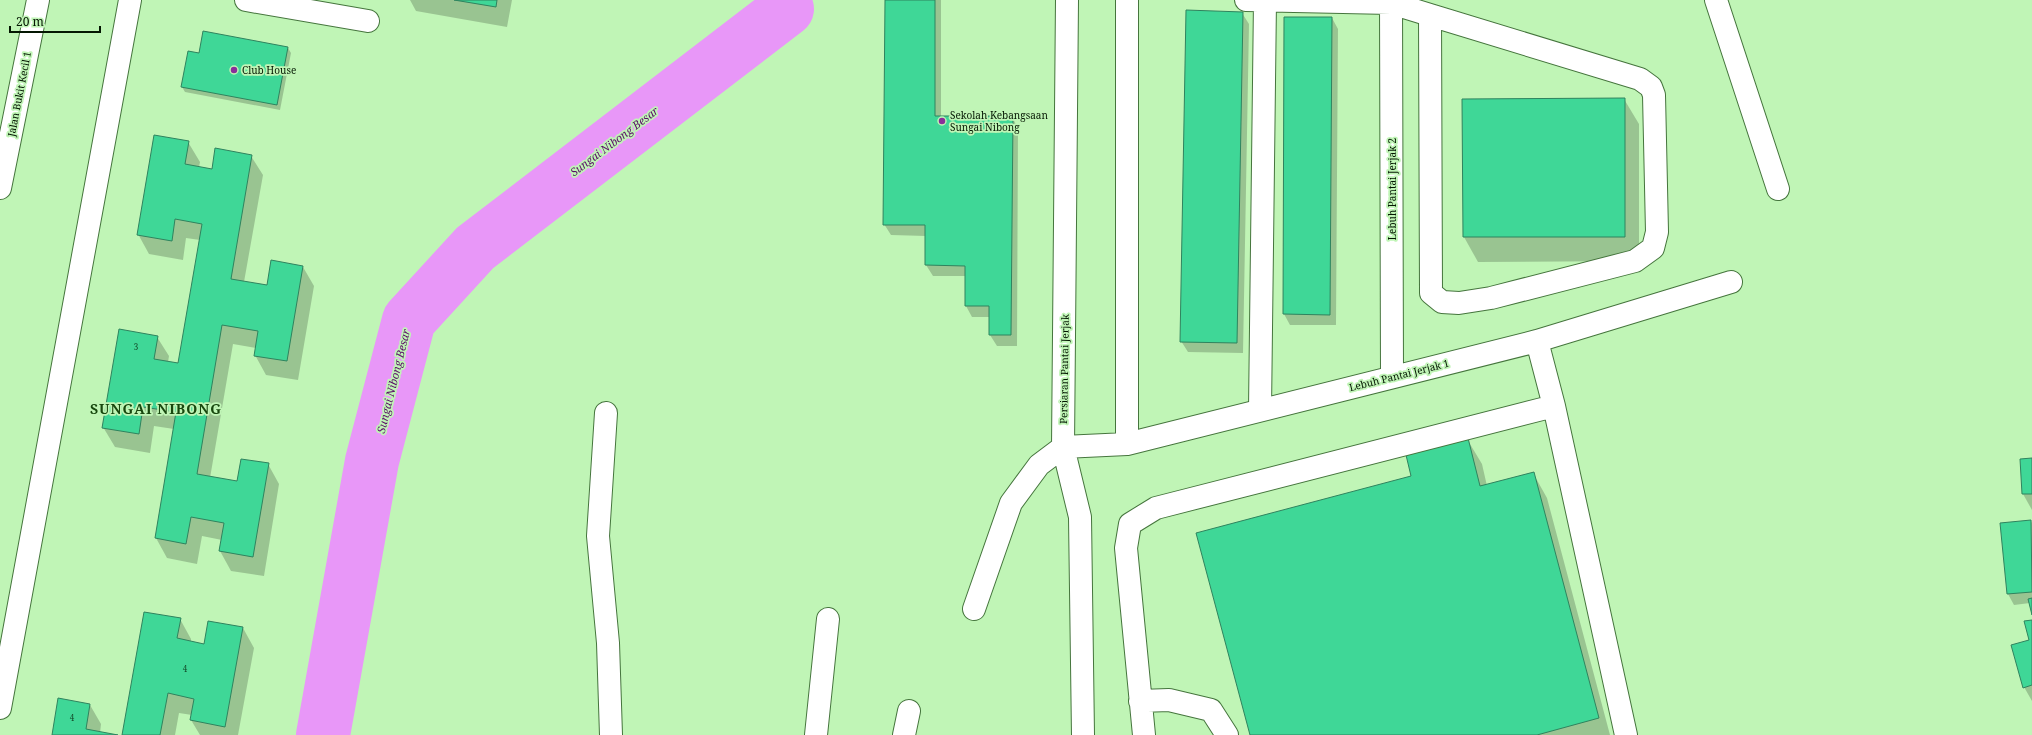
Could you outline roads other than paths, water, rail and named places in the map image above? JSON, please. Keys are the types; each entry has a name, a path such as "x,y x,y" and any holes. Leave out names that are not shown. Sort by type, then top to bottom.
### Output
{"street":[{"name":"Jalan Bukit Kecil 1","path":"0,188 38,0"},
{"path":"0,708 130,0"},
{"path":"246,0 368,21"},
{"name":"Persiaran Pantai Jerjak","path":"1067,0 1063,447 1080,517 1083,735"},
{"path":"1127,0 1127,444"},
{"path":"1246,0 1391,2 1430,14 1640,79 1651,86 1654,95 1657,232 1653,248 1635,260 1491,298 1459,303 1442,302 1431,293 1430,14"},
{"path":"1260,410 1265,0"},
{"path":"1716,0 1778,189"},
{"name":"Lebuh Pantai Jerjak 2","path":"1391,2 1392,377"},
{"name":"Lebuh Pantai Jerjak 1","path":"1063,447 1127,444 1537,341 1731,282"},
{"path":"1537,341 1554,406 1626,735"},
{"path":"1144,735 1126,548 1130,524 1156,508 1554,406"},
{"path":"606,413 598,536 608,642 611,735"},
{"path":"974,609 1011,503 1038,465 1063,447"},
{"path":"816,735 828,619"},
{"path":"1140,701 1169,700 1211,710 1227,735"},
{"path":"904,735 909,711"}],"waterway":[{"name":"Sungai Nibong Besar","path":"323,735 372,461 409,320 475,248 787,9"}],"place":[{"name":"Club House","path":"234,70"},
{"name":"Sekolah Kebangsaan Sungai Nibong","path":"942,121"}],"district":[{"name":"SUNGAI NIBONG","path":"156,408"}]}
